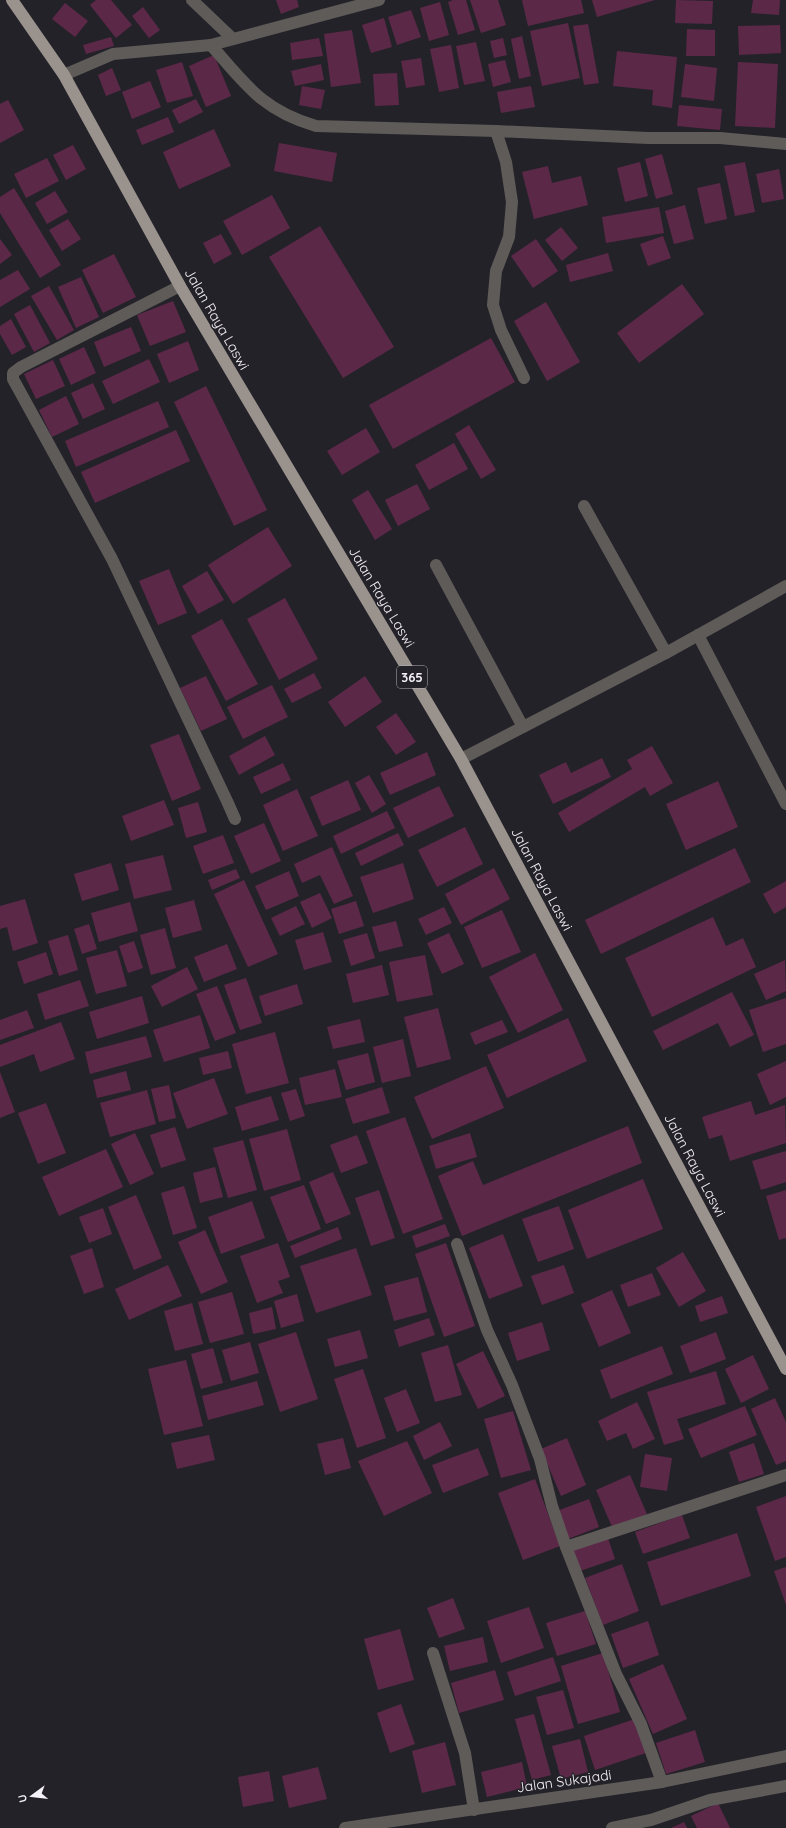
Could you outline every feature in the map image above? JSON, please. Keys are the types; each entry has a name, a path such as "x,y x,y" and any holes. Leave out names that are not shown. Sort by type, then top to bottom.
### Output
{"main road":[{"name":"Jalan Raya Laswi","path":"12,0 64,75 180,286 461,759 783,1356 786,1369"}],"street":[{"path":"192,0 233,39"},
{"path":"64,75 113,54 211,45 379,0"},
{"path":"211,45 260,98 272,108 300,121 316,126 496,131 648,138 720,138 786,144"},
{"path":"496,131 506,162 512,202 509,237 496,271 493,305 501,330 524,378"},
{"path":"180,286 21,367 13,373 13,379 112,559 228,800 235,819"},
{"path":"584,506 666,653"},
{"path":"436,565 523,727"},
{"path":"461,759 666,653 786,586"},
{"path":"698,635 786,804"},
{"path":"457,1244 487,1330 512,1385 540,1460 552,1506 566,1547 616,1674 641,1724 662,1782"},
{"path":"566,1547 786,1475"},
{"path":"433,1653 465,1753 474,1810"},
{"name":"Jalan Sukajadi","path":"345,1828 662,1782 786,1756"},
{"path":"612,1828 650,1820 710,1800 786,1786"}],"building":[{"path":"96,0 111,0 132,25 116,38 90,5"},
{"path":"276,0 297,0 299,7 281,14"},
{"path":"453,0 466,0 475,30 458,35 448,2"},
{"path":"470,0 498,0 506,25 481,33"},
{"path":"522,0 581,0 584,13 528,26"},
{"path":"592,0 655,0 597,17"},
{"path":"676,0 713,1 712,24 675,23"},
{"path":"753,0 780,0 779,15 751,13"},
{"path":"440,2 449,35 429,41 420,8"},
{"path":"65,3 88,21 75,37 52,19"},
{"path":"143,7 160,30 149,38 132,16"},
{"path":"411,10 421,37 397,45 388,17"},
{"path":"384,18 392,47 371,53 362,25"},
{"path":"568,23 580,78 542,86 530,31"},
{"path":"588,24 599,83 584,85 573,26"},
{"path":"780,25 781,53 739,55 738,26"},
{"path":"687,29 715,30 715,56 686,56"},
{"path":"352,30 361,83 331,87 324,34"},
{"path":"522,36 531,76 519,79 511,39"},
{"path":"111,37 114,46 86,54 83,45"},
{"path":"319,38 323,56 292,60 290,43"},
{"path":"503,38 507,55 494,58 490,41"},
{"path":"476,42 485,81 464,85 456,46"},
{"path":"451,45 459,88 439,92 430,49"},
{"path":"617,51 677,57 672,108 652,105 653,90 613,86"},
{"path":"214,55 231,96 206,107 189,66"},
{"path":"421,58 425,85 406,88 401,61"},
{"path":"505,60 511,82 493,87 488,64"},
{"path":"182,62 193,96 167,103 156,70"},
{"path":"738,62 778,64 775,128 735,126"},
{"path":"321,64 324,80 295,86 291,71"},
{"path":"685,64 717,68 714,101 681,97"},
{"path":"112,68 121,90 106,96 98,75"},
{"path":"397,73 399,105 375,106 373,74"},
{"path":"150,81 161,107 132,119 122,92"},
{"path":"302,86 325,90 321,109 299,105"},
{"path":"531,86 535,107 501,113 497,92"},
{"path":"196,99 203,112 179,124 172,110"},
{"path":"8,100 24,130 0,143 0,104"},
{"path":"679,105 722,109 720,130 677,126"},
{"path":"168,117 174,132 142,145 136,130"},
{"path":"214,129 231,166 179,189 163,152"},
{"path":"279,143 337,153 332,182 274,171"},
{"path":"73,145 86,169 66,180 53,155"},
{"path":"662,154 673,194 656,199 645,159"},
{"path":"47,158 59,181 26,198 14,174"},
{"path":"640,162 648,196 625,202 617,168"},
{"path":"745,162 755,212 735,216 724,166"},
{"path":"548,166 552,183 581,176 588,205 534,219 522,172"},
{"path":"779,169 784,199 762,203 756,174"},
{"path":"720,183 727,219 705,224 697,188"},
{"path":"14,188 61,265 40,278 0,213 0,197"},
{"path":"55,191 68,212 47,224 35,203"},
{"path":"272,195 290,228 242,255 223,221"},
{"path":"685,205 694,239 674,244 665,211"},
{"path":"659,207 664,233 606,243 602,217"},
{"path":"68,219 81,239 62,251 49,230"},
{"path":"320,226 394,347 343,378 269,257"},
{"path":"561,227 578,248 562,261 545,240"},
{"path":"221,234 232,254 214,264 203,243"},
{"path":"663,236 671,258 648,266 640,244"},
{"path":"0,239 12,255 0,264"},
{"path":"536,239 558,271 533,288 511,256"},
{"path":"608,253 613,271 570,282 566,265"},
{"path":"114,254 136,297 103,313 82,270"},
{"path":"18,270 30,289 0,307 0,280"},
{"path":"81,277 99,317 76,328 58,287"},
{"path":"682,284 704,314 639,363 617,333"},
{"path":"49,286 74,330 57,340 31,296"},
{"path":"173,301 186,332 150,346 137,315"},
{"path":"546,302 580,362 547,381 514,321"},
{"path":"30,305 50,343 34,352 14,314"},
{"path":"11,319 26,347 12,355 0,334 0,326"},
{"path":"131,327 141,351 104,367 94,342"},
{"path":"491,338 515,382 393,449 369,405"},
{"path":"188,341 199,370 169,383 157,354"},
{"path":"84,347 96,373 71,385 59,359"},
{"path":"149,359 160,382 113,404 102,381"},
{"path":"53,360 65,386 36,399 24,374"},
{"path":"93,383 105,409 83,419 71,393"},
{"path":"206,386 267,510 234,526 174,402"},
{"path":"66,396 79,424 52,437 39,410"},
{"path":"158,401 169,427 76,467 65,441"},
{"path":"469,425 496,470 481,479 455,434"},
{"path":"366,428 380,452 342,475 327,451"},
{"path":"176,430 190,461 95,503 81,472"},
{"path":"454,443 468,469 429,490 415,465"},
{"path":"417,484 430,509 398,526 385,500"},
{"path":"368,490 392,529 375,540 352,500"},
{"path":"268,527 292,566 233,604 208,565"},
{"path":"169,569 187,613 158,625 139,581"},
{"path":"207,571 224,600 198,614 182,586"},
{"path":"285,598 318,659 279,680 247,619"},
{"path":"222,619 258,684 226,701 191,636"},
{"path":"314,673 322,688 292,703 284,689"},
{"path":"206,676 227,719 201,731 180,688"},
{"path":"365,676 382,702 345,727 328,702"},
{"path":"272,685 288,717 243,739 227,707"},
{"path":"396,713 416,742 396,755 376,727"},
{"path":"179,734 201,789 172,801 150,745"},
{"path":"265,736 275,755 239,775 229,756"},
{"path":"652,746 673,783 650,796 645,787 569,832 558,813 632,769 627,760"},
{"path":"427,752 436,775 390,795 380,773"},
{"path":"602,758 611,777 553,804 539,775 566,762 571,773"},
{"path":"283,763 291,780 261,794 253,777"},
{"path":"369,775 386,804 372,813 355,783"},
{"path":"348,780 361,810 322,826 310,797"},
{"path":"718,781 738,827 686,850 666,804"},
{"path":"439,786 454,816 408,838 393,808"},
{"path":"297,789 318,836 283,851 263,805"},
{"path":"164,800 174,825 131,841 122,816"},
{"path":"198,802 207,832 186,838 178,808"},
{"path":"387,811 395,828 341,854 333,836"},
{"path":"264,823 281,861 251,874 234,836"},
{"path":"465,827 483,864 437,887 418,850"},
{"path":"398,833 404,845 361,866 355,853"},
{"path":"223,835 234,863 203,874 193,846"},
{"path":"332,847 353,896 334,904 320,875 302,883 294,864"},
{"path":"735,848 751,882 601,954 585,920"},
{"path":"163,855 172,890 134,899 125,864"},
{"path":"111,863 119,890 82,901 74,874"},
{"path":"403,863 414,899 373,913 360,877"},
{"path":"494,868 510,899 461,925 445,894"},
{"path":"236,869 240,878 212,890 208,880"},
{"path":"289,871 299,896 266,910 255,886"},
{"path":"244,880 278,954 248,967 214,894"},
{"path":"786,881 786,907 774,914 763,894"},
{"path":"320,893 332,918 312,928 300,902"},
{"path":"25,899 38,943 13,951 7,927 0,929 0,906"},
{"path":"194,900 202,930 173,938 165,908"},
{"path":"356,901 364,926 339,934 331,909"},
{"path":"130,902 138,931 99,942 91,913"},
{"path":"296,906 305,924 280,936 271,918"},
{"path":"444,907 452,923 426,935 418,919"},
{"path":"502,910 521,952 482,968 464,927"},
{"path":"713,917 726,946 743,938 756,967 652,1017 625,958"},
{"path":"396,921 403,946 379,952 372,927"},
{"path":"89,924 97,949 82,954 74,929"},
{"path":"165,928 176,968 151,975 140,935"},
{"path":"323,932 332,962 304,970 295,940"},
{"path":"367,933 375,958 351,966 343,940"},
{"path":"449,933 464,964 442,974 427,943"},
{"path":"68,935 78,970 59,976 48,941"},
{"path":"134,941 143,968 128,973 119,946"},
{"path":"227,944 237,969 204,982 194,957"},
{"path":"117,950 127,986 96,994 86,958"},
{"path":"46,952 53,974 24,984 17,962"},
{"path":"535,953 563,1010 518,1033 489,977"},
{"path":"425,955 433,995 397,1002 389,962"},
{"path":"785,960 786,991 766,1000 754,974"},
{"path":"382,965 389,995 353,1003 346,974"},
{"path":"187,967 198,989 162,1007 151,986"},
{"path":"246,978 262,1023 240,1030 224,985"},
{"path":"80,980 89,1006 45,1020 37,994"},
{"path":"297,984 303,1004 265,1016 259,996"},
{"path":"217,986 236,1033 215,1041 196,994"},
{"path":"732,992 754,1035 730,1047 718,1023 663,1050 653,1031"},
{"path":"142,996 149,1023 97,1039 89,1012"},
{"path":"786,998 786,1044 763,1052 749,1010"},
{"path":"438,1008 451,1059 417,1068 404,1017"},
{"path":"27,1010 34,1028 0,1040 0,1020"},
{"path":"200,1015 210,1048 164,1062 153,1030"},
{"path":"568,1018 587,1061 507,1098 487,1055"},
{"path":"360,1019 365,1042 333,1049 327,1027"},
{"path":"502,1020 508,1032 475,1045 470,1033"},
{"path":"61,1022 75,1059 40,1072 34,1054 0,1067 0,1045"},
{"path":"275,1032 289,1083 246,1094 232,1044"},
{"path":"146,1036 152,1057 90,1074 85,1052"},
{"path":"403,1039 411,1076 382,1083 373,1047"},
{"path":"228,1051 232,1068 203,1075 199,1058"},
{"path":"368,1053 375,1082 346,1090 337,1061"},
{"path":"786,1061 786,1097 770,1105 757,1074"},
{"path":"486,1066 504,1108 432,1139 414,1097"},
{"path":"335,1069 342,1097 305,1105 299,1078"},
{"path":"126,1071 131,1090 97,1098 93,1080"},
{"path":"0,1072 15,1112 0,1118"},
{"path":"214,1078 228,1114 187,1129 173,1093"},
{"path":"169,1085 176,1118 159,1122 151,1089"},
{"path":"382,1087 390,1113 353,1124 345,1099"},
{"path":"296,1089 305,1116 290,1121 281,1093"},
{"path":"147,1090 156,1124 110,1137 100,1103"},
{"path":"271,1096 279,1120 242,1131 235,1107"},
{"path":"751,1101 755,1115 785,1105 786,1143 730,1161 722,1135 709,1139 702,1117"},
{"path":"46,1103 66,1153 38,1164 18,1113"},
{"path":"405,1117 443,1219 403,1234 366,1131"},
{"path":"628,1126 642,1163 462,1236 438,1176 473,1161 483,1185"},
{"path":"175,1127 186,1160 161,1168 150,1135"},
{"path":"287,1129 301,1180 264,1191 249,1139"},
{"path":"135,1133 154,1174 130,1185 111,1144"},
{"path":"470,1133 477,1157 436,1169 429,1146"},
{"path":"357,1135 368,1163 341,1173 330,1145"},
{"path":"243,1140 257,1190 228,1198 213,1148"},
{"path":"106,1149 123,1187 59,1216 42,1177"},
{"path":"786,1151 786,1182 761,1190 752,1161"},
{"path":"215,1167 223,1197 200,1203 193,1173"},
{"path":"333,1172 351,1214 326,1224 309,1182"},
{"path":"643,1179 663,1229 587,1259 568,1210"},
{"path":"304,1185 321,1229 288,1242 270,1197"},
{"path":"184,1186 197,1228 173,1235 161,1193"},
{"path":"379,1190 395,1238 371,1246 355,1198"},
{"path":"786,1190 786,1238 779,1240 766,1196"},
{"path":"136,1195 162,1258 134,1270 108,1207"},
{"path":"252,1201 265,1238 221,1254 208,1217"},
{"path":"559,1206 574,1249 538,1262 522,1219"},
{"path":"103,1208 112,1234 89,1243 79,1217"},
{"path":"445,1224 450,1236 416,1248 412,1236"},
{"path":"338,1227 342,1239 295,1258 290,1246"},
{"path":"205,1230 228,1282 201,1294 178,1242"},
{"path":"503,1234 523,1286 489,1299 469,1248"},
{"path":"278,1243 290,1277 278,1281 283,1293 257,1303 240,1256"},
{"path":"446,1243 475,1326 444,1337 415,1254"},
{"path":"92,1248 104,1287 84,1294 70,1256"},
{"path":"356,1248 372,1295 316,1313 300,1266"},
{"path":"683,1252 706,1291 679,1307 656,1268"},
{"path":"168,1265 182,1296 129,1320 115,1289"},
{"path":"564,1265 574,1293 542,1305 531,1276"},
{"path":"652,1273 661,1295 628,1307 620,1285"},
{"path":"418,1277 427,1312 394,1321 384,1286"},
{"path":"612,1290 631,1333 599,1347 581,1304"},
{"path":"232,1292 244,1334 210,1343 198,1302"},
{"path":"297,1294 304,1321 281,1328 274,1301"},
{"path":"722,1296 728,1313 700,1322 695,1306"},
{"path":"192,1303 203,1344 175,1351 164,1311"},
{"path":"272,1307 276,1329 253,1334 249,1313"},
{"path":"429,1318 435,1335 399,1347 394,1330"},
{"path":"542,1322 550,1350 517,1361 508,1333"},
{"path":"360,1330 368,1358 335,1367 327,1339"},
{"path":"296,1332 318,1399 280,1412 258,1344"},
{"path":"716,1332 726,1359 690,1373 680,1346"},
{"path":"250,1342 259,1373 231,1381 222,1350"},
{"path":"448,1345 462,1395 435,1402 421,1353"},
{"path":"662,1346 673,1374 611,1399 600,1370"},
{"path":"213,1348 223,1383 201,1389 191,1354"},
{"path":"483,1351 505,1396 478,1409 456,1364"},
{"path":"753,1355 769,1389 741,1403 725,1369"},
{"path":"186,1360 203,1426 164,1435 148,1369"},
{"path":"363,1369 386,1438 357,1448 334,1379"},
{"path":"716,1371 726,1404 677,1419 684,1439 664,1445 647,1392"},
{"path":"257,1381 264,1405 208,1420 202,1396"},
{"path":"406,1389 420,1423 397,1432 384,1398"},
{"path":"775,1398 786,1422 786,1461 776,1465 751,1409"},
{"path":"637,1402 655,1439 633,1449 626,1433 607,1441 598,1421"},
{"path":"745,1406 757,1435 701,1458 688,1429"},
{"path":"513,1411 531,1470 501,1478 484,1419"},
{"path":"440,1422 452,1446 424,1460 413,1436"},
{"path":"209,1435 215,1460 177,1469 171,1443"},
{"path":"343,1438 351,1468 325,1475 317,1444"},
{"path":"567,1438 586,1485 561,1496 541,1449"},
{"path":"407,1441 432,1493 384,1516 358,1461"},
{"path":"754,1443 764,1474 739,1482 729,1452"},
{"path":"478,1448 489,1475 443,1493 432,1465"},
{"path":"645,1454 672,1458 667,1491 640,1487"},
{"path":"630,1475 647,1514 613,1529 596,1490"},
{"path":"535,1479 560,1546 523,1560 498,1493"},
{"path":"786,1496 786,1557 775,1561 756,1507"},
{"path":"589,1499 599,1527 568,1539 557,1511"},
{"path":"682,1515 690,1538 643,1554 635,1532"},
{"path":"737,1533 751,1576 661,1606 647,1562"},
{"path":"608,1538 615,1559 580,1571 573,1550"},
{"path":"622,1564 639,1611 603,1625 585,1578"},
{"path":"786,1567 786,1605 774,1571"},
{"path":"453,1598 465,1629 439,1638 427,1608"},
{"path":"529,1607 544,1648 501,1663 487,1621"},
{"path":"585,1611 596,1644 557,1656 546,1623"},
{"path":"648,1621 659,1655 623,1668 611,1634"},
{"path":"400,1629 414,1680 378,1690 364,1639"},
{"path":"483,1637 488,1662 450,1671 444,1646"},
{"path":"603,1653 620,1712 578,1724 561,1666"},
{"path":"553,1657 561,1681 515,1696 507,1672"},
{"path":"663,1664 687,1719 653,1734 629,1679"},
{"path":"495,1670 504,1700 459,1713 451,1683"},
{"path":"563,1690 574,1728 547,1735 536,1697"},
{"path":"401,1704 415,1744 390,1753 377,1713"},
{"path":"534,1714 551,1775 532,1780 515,1719"},
{"path":"635,1719 646,1753 595,1770 584,1736"},
{"path":"695,1730 705,1762 666,1774 656,1743"},
{"path":"580,1739 588,1772 561,1779 552,1746"},
{"path":"445,1742 456,1785 422,1793 412,1751"},
{"path":"522,1762 527,1787 487,1797 481,1772"},
{"path":"318,1767 327,1799 289,1808 282,1776"},
{"path":"269,1771 274,1801 243,1807 238,1777"},
{"path":"718,1803 730,1828 697,1828 691,1816"},
{"path":"684,1822 687,1828 671,1828"}]}
